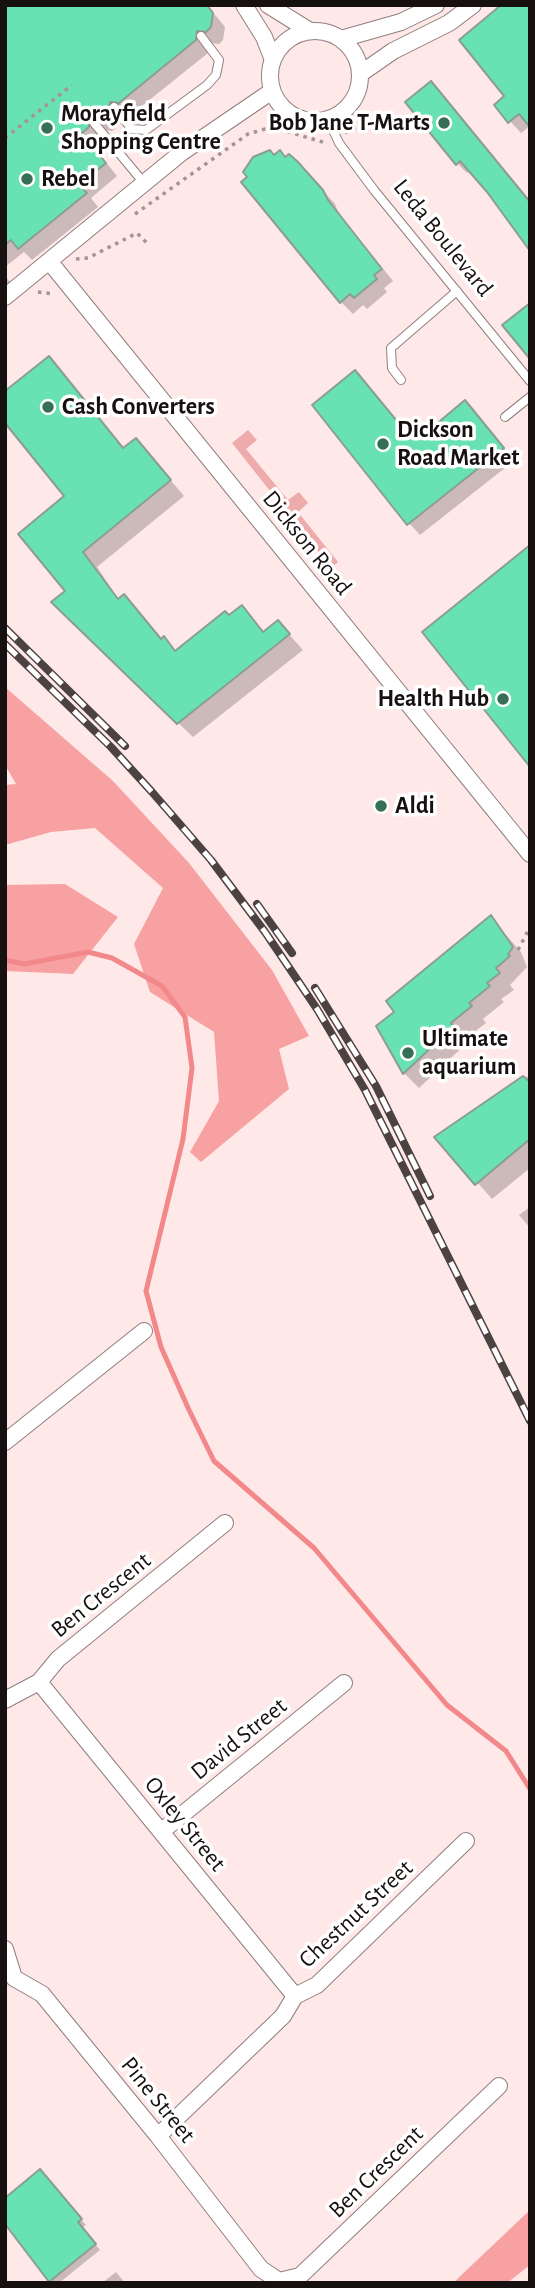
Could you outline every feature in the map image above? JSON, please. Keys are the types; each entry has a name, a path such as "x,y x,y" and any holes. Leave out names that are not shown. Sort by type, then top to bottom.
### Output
{"street":[{"path":"244,5 264,37 273,60 272,91 289,113 314,121 328,119 352,102 358,89 358,60 341,39 332,34 310,31 268,5"},
{"path":"341,39 401,22 436,5"},
{"path":"360,74 393,51 449,23 473,5"},
{"path":"273,60 287,40 310,31"},
{"path":"5,297 205,135 272,91"},
{"name":"Dickson Road","path":"49,261 530,854"},
{"path":"5,1442 144,1331"},
{"name":"Ben Crescent","path":"5,1700 39,1682 58,1658 225,1523"},
{"name":"Oxley Street","path":"39,1682 295,1996"},
{"name":"David Street","path":"162,1831 344,1683"},
{"name":"Chestnut Street","path":"158,2136 283,2016 295,1996 317,1985 466,1841"},
{"name":"Pine Street","path":"5,1949 10,1981 42,1994 158,2136 261,2269 279,2282"},
{"name":"Ben Crescent","path":"279,2282 300,2276 499,2086"}],"lane":[{"path":"114,107 132,128 146,130 207,85 216,75 219,60 201,36"},
{"name":"Leda Boulevard","path":"328,119 336,138 530,381"},
{"path":"94,122 144,183"},
{"path":"401,380 392,368 391,348 457,291"},
{"path":"505,417 530,397"}],"path":[{"path":"5,138 72,85"},
{"path":"132,216 248,134 265,128 282,130 323,144 360,125"},
{"path":"65,248 78,259 88,258 136,233 149,245"},
{"path":"29,296 44,291 56,296 80,273 78,259 81,252"},
{"path":"518,950 530,927"}],"shaded area":[{"path":"248,430 257,440 246,449 288,500 299,492 308,503 298,512 338,562 331,568 232,443"},
{"path":"5,687 113,781 189,863 272,970 309,1036 279,1049 289,1089 201,1162 190,1152 219,1101 214,1032 150,992 134,944 163,888 95,828 51,832 5,845 5,785 16,784 5,765"},
{"path":"65,884 118,917 73,974 5,971 5,885"},
{"path":"530,2210 530,2265 507,2283 453,2283"}],"building":[{"path":"5,5 207,5 213,13 211,27 206,32 197,31 196,40 119,103 110,102 109,111 99,119 89,118 89,127 82,133 106,163 79,185 87,193 18,249 11,240 5,245"},
{"path":"501,5 530,5 530,127 519,114 508,123 494,105 504,96 459,40"},
{"path":"431,81 530,202 530,251 487,192 460,161 456,165 405,102"},
{"path":"270,150 274,155 280,150 285,157 289,154 297,161 323,190 382,269 374,275 377,279 354,298 350,294 340,303 241,182 247,177 243,172 253,157"},
{"path":"530,303 530,359 502,325"},
{"path":"49,356 123,448 136,438 171,480 83,552 118,599 124,594 161,639 164,636 175,651 225,611 229,615 242,605 263,632 278,620 290,634 177,724 51,602 65,591 18,534 64,496 5,423 5,391"},
{"path":"355,370 410,437 418,430 422,436 465,400 504,448 407,525 312,405"},
{"name":"Health Hub","path":"530,545 530,767 422,632"},
{"path":"491,915 513,947 508,954 510,956 496,968 500,973 487,983 490,986 469,1003 472,1006 451,1023 454,1026 403,1074 376,1026 394,1012 386,1001"},
{"path":"523,1076 530,1082 530,1139 475,1185 434,1137"},
{"path":"40,2169 82,2219 78,2222 96,2244 49,2282 5,2224 5,2198"}],"waterway":[{"path":"5,960 24,964 88,952 112,958 162,986 185,1017 192,1068 183,1139 146,1291 161,1347 189,1410 214,1461 314,1548 447,1705 506,1751 530,1789"}],"railway":[{"path":"5,628 125,746"},
{"path":"5,644 111,747 152,792 211,860 265,932 317,1009 365,1090 530,1421"},
{"path":"257,904 292,953"},
{"path":"315,988 376,1086 430,1196"}],"place":[{"name":"Bob Jane T-Marts","path":"444,123"},
{"name":"Morayfield Shopping Centre","path":"47,128"},
{"name":"Rebel","path":"27,179"},
{"name":"Cash Converters","path":"48,407"},
{"name":"Dickson Road Market","path":"383,444"},
{"name":"Health Hub","path":"503,699"},
{"name":"Aldi","path":"381,806"},
{"name":"Ultimate aquarium","path":"408,1053"}]}
